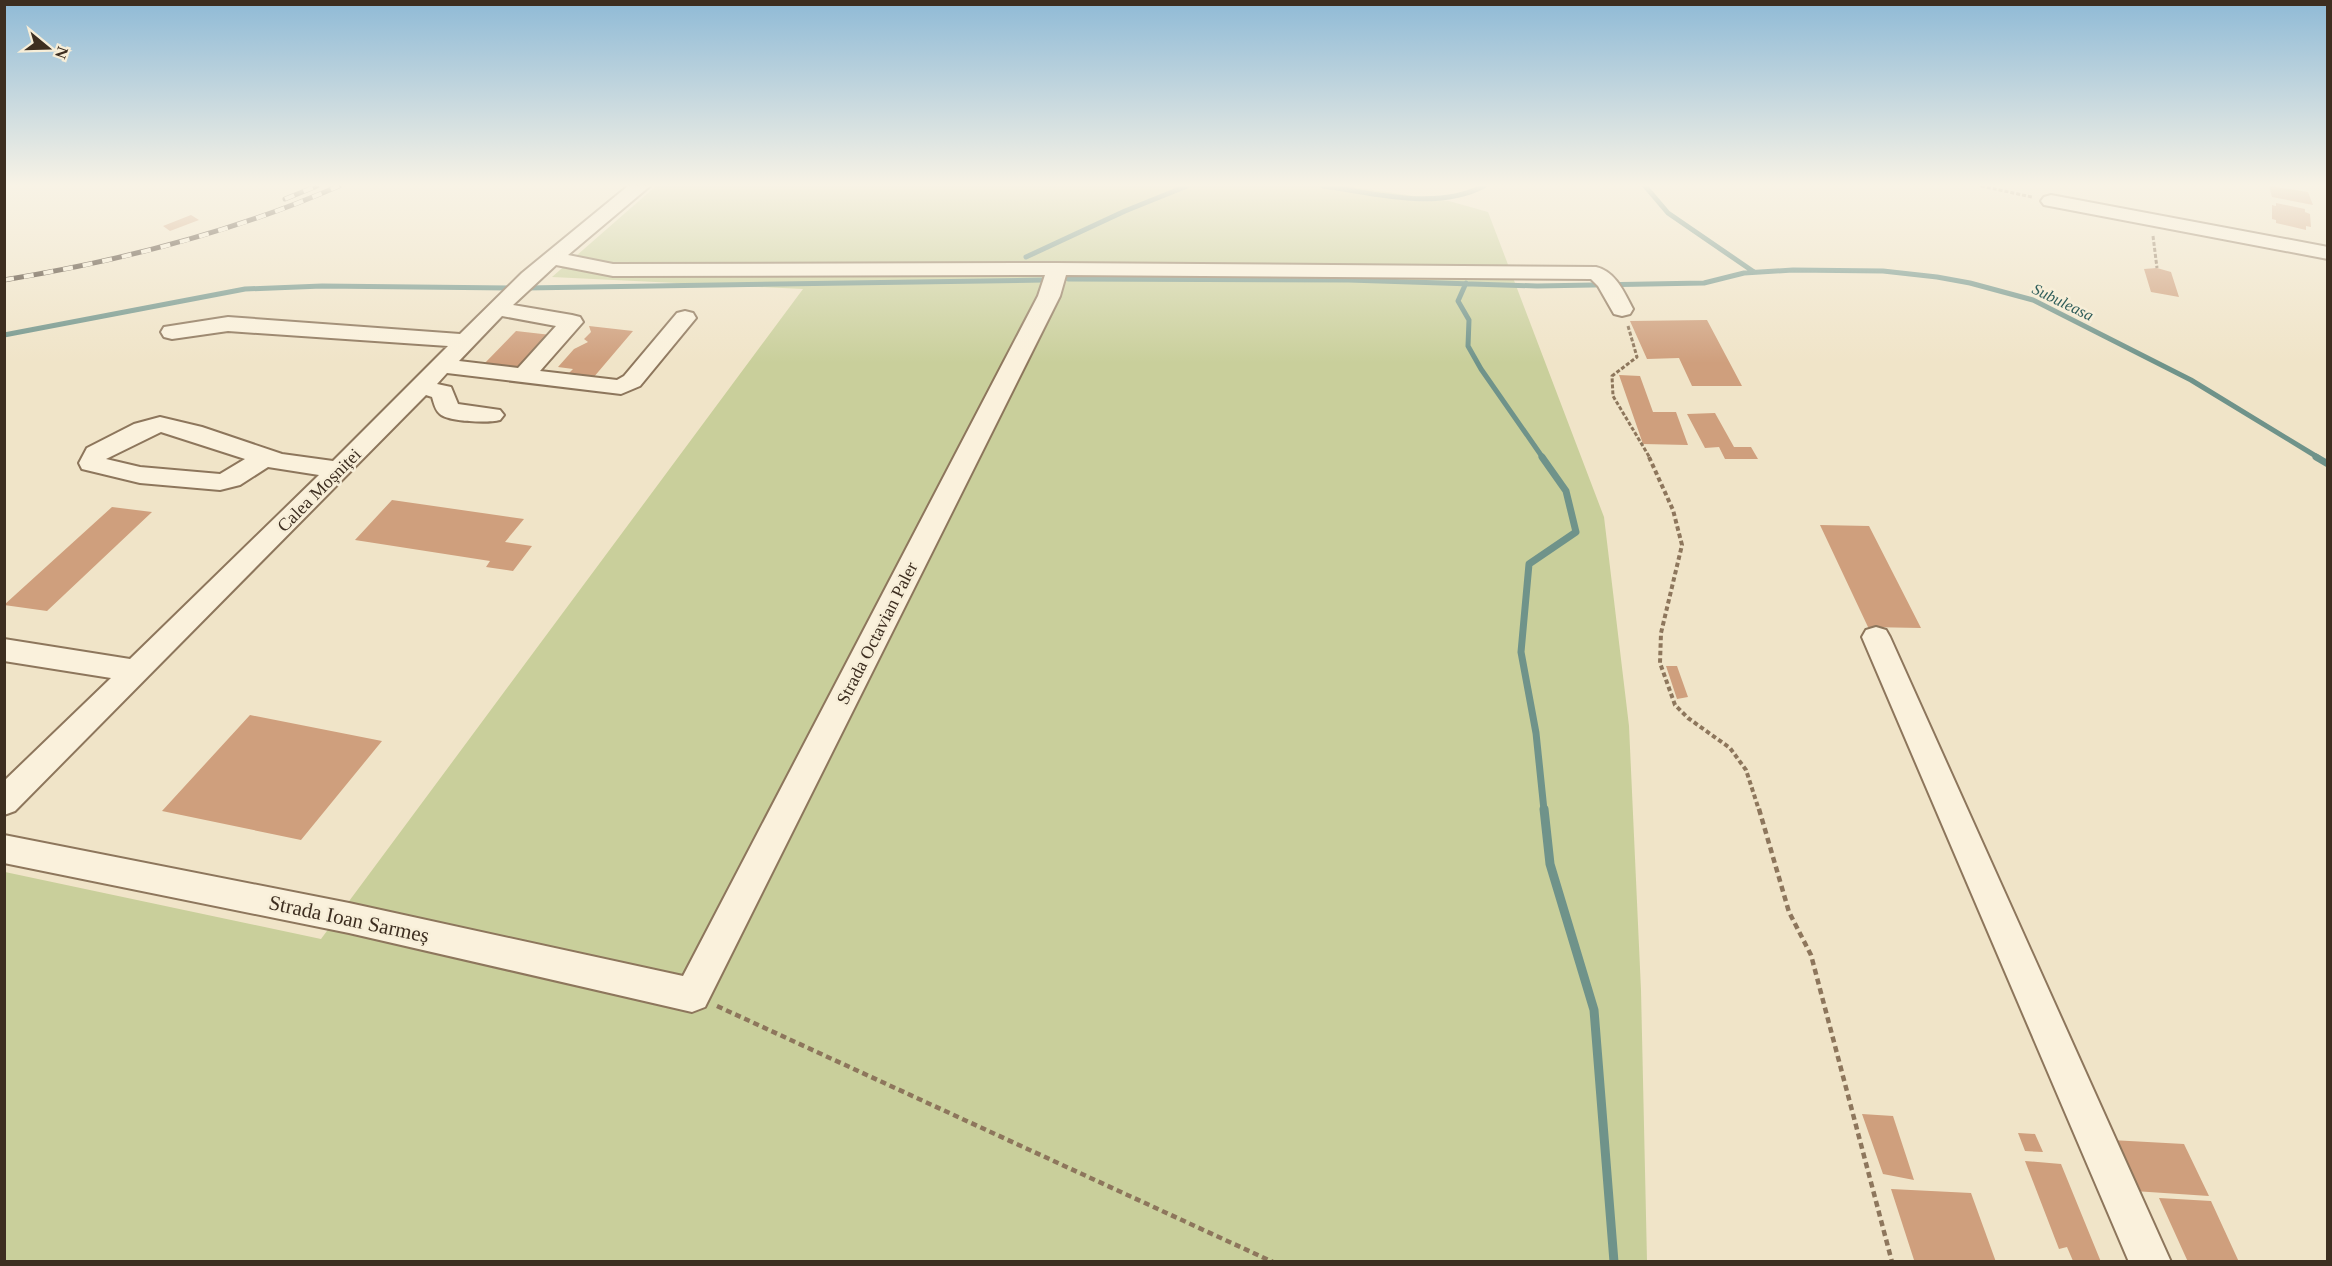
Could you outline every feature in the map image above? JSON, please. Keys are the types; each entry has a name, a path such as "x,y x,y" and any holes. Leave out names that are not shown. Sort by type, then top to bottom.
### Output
{"street":[{"name":"Calea Moșniței","path":"4,802 339,470 529,277 567,245"},
{"path":"2284,245 2328,253"},
{"path":"551,258 613,270 1057,269 1596,273 1613,294"},
{"name":"Strada Octavian Paler","path":"692,995 1049,296 1057,269"},
{"path":"503,303 572,322 523,376"},
{"path":"442,366 621,387 628,384 685,318"},
{"path":"172,332 228,324 466,341"},
{"path":"421,387 444,392 447,408 452,411 492,415"},
{"path":"265,457 231,479 220,482 140,475 91,463 96,454 142,429 160,424 193,432 288,464 339,470"},
{"path":"1876,637 2151,1262"},
{"path":"4,650 136,671"},
{"name":"Strada Ioan Sarmeș","path":"4,849 350,918 692,995"}],"path":[{"path":"2155,245 2157,268"},
{"path":"1613,294 1637,357 1612,376 1613,396 1652,462 1673,510 1682,545 1661,633 1660,663 1676,705 1688,718 1730,748 1746,770 1774,856 1789,912 1811,955 1892,1262"},
{"path":"692,995 1273,1262"}],"green space":[{"path":"588,245 1501,245 1604,517 1629,726 1641,990 1647,1261 5,1262 5,872 321,939 803,289 552,277"}],"building":[{"path":"2157,268 2171,272 2179,297 2151,292 2144,269"},
{"path":"1707,320 1742,386 1692,386 1679,358 1647,359 1630,321"},
{"path":"589,326 633,331 593,378 567,375 573,369 558,367 574,349 588,342 584,339 591,332"},
{"path":"516,331 551,335 519,369 483,365"},
{"path":"1619,375 1640,376 1653,412 1676,412 1688,445 1643,444"},
{"path":"1715,413 1734,447 1751,447 1758,459 1725,459 1719,447 1705,448 1687,414"},
{"path":"392,500 524,519 505,542 532,546 513,571 486,567 490,561 355,540"},
{"path":"112,507 152,512 47,611 4,605"},
{"path":"1820,525 1869,526 1921,628 1868,627"},
{"path":"1666,666 1677,666 1688,697 1677,699"},
{"path":"250,715 382,741 301,840 162,811"},
{"path":"1862,1114 1893,1116 1914,1180 1883,1174"},
{"path":"2018,1133 2035,1134 2043,1152 2025,1151"},
{"path":"2111,1140 2184,1144 2209,1196 2134,1191"},
{"path":"2025,1161 2061,1164 2101,1262 2073,1261 2067,1247 2059,1249"},
{"path":"1891,1189 1971,1193 1996,1262 1914,1260"},
{"path":"2159,1198 2211,1201 2239,1262 2188,1262"}],"waterway":[{"path":"1026,257 1052,245"},
{"path":"1715,245 1754,272"},
{"name":"Subuleasa","path":"1466,284 1537,286 1704,283 1744,273 1793,270 1883,271 1970,283 2033,300 2191,380 2319,458"},
{"path":"1068,279 1349,280 1466,284"},
{"path":"525,288 1044,280"},
{"path":"1466,284 1458,301 1469,320 1468,346 1481,369 1543,458"},
{"path":"4,335 245,289 322,286 513,288"},
{"path":"1542,457 1566,491 1576,532 1529,564 1521,652 1536,733 1544,810"},
{"name":"Subuleasa","path":"2316,457 2328,464"},
{"path":"1544,809 1550,864 1594,1010 1614,1262"}],"railway":[{"path":"4,280 90,264 166,245"}]}
